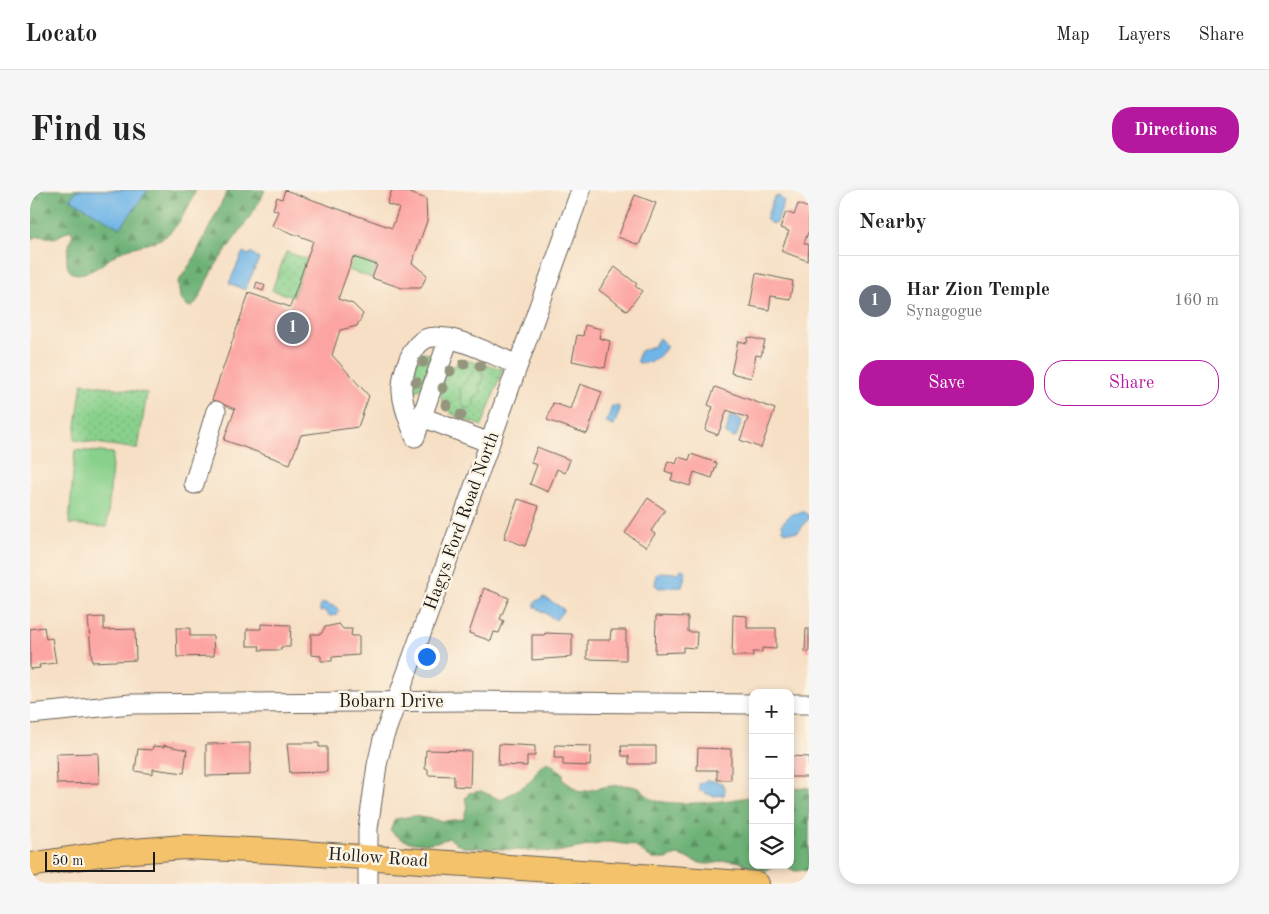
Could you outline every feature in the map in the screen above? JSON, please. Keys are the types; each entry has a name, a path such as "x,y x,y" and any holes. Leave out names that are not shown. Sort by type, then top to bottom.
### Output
{"main road":[{"name":"Hollow Road","path":"30,865 108,853 184,847 368,857 756,884"}],"street":[{"name":"Hagys Ford Road North","path":"368,884 368,829 377,765 397,701 581,190"},
{"path":"449,338 415,436 406,411 402,391 406,368 416,347 423,340 432,336 449,338 518,365"},
{"path":"194,484 216,411"},
{"path":"422,417 490,443"},
{"name":"Bobarn Drive","path":"30,714 124,704 397,701 749,704"},
{"path":"794,704 809,704"}],"green space":[{"path":"30,190 196,190 180,220 163,238 124,250 95,269 76,274 71,272 67,261 67,254 73,234 70,230 55,238 39,236 30,239"},
{"path":"228,190 265,190 253,212 211,273 198,299 192,307 187,306 180,298 178,282 193,260"},
{"path":"286,252 307,259 293,297 272,290"},
{"path":"353,257 377,265 372,278 348,270"},
{"path":"423,352 430,354 431,359 420,389 412,392 408,385 419,355"},
{"path":"466,360 503,369 482,426 453,414 444,405 440,389 442,381 451,368","holes":["470,375 484,375 479,386 481,393 475,398 470,410 465,409 460,393 462,388"]},
{"path":"474,371 481,371 484,379 479,386 481,393 474,399 474,406 468,410 462,404 460,389"},
{"path":"82,383 147,393 138,449 74,440"},
{"path":"75,450 113,453 107,527 69,524"},
{"path":"548,762 563,773 563,780 580,792 624,785 640,789 656,801 679,803 717,802 749,797 749,866 731,861 704,864 677,855 666,859 653,859 633,845 609,842 556,852 462,847 449,838 434,843 418,843 403,840 390,830 395,819 413,816 443,821 464,819 467,805 465,799 469,793 481,791 501,800 529,782 544,764"},
{"path":"809,788 809,870 795,871 791,869 794,869 794,789"}],"water":[{"path":"77,190 148,190 120,228 70,199"},
{"path":"779,196 784,201 777,223 771,224 766,219 774,197"},
{"path":"243,252 249,255 251,252 259,259 245,290 229,283"},
{"path":"659,338 667,346 662,353 652,361 639,363 637,361 640,351 654,346"},
{"path":"612,406 618,406 620,409 614,426 606,423"},
{"path":"730,415 742,420 736,437 732,438 726,434"},
{"path":"802,511 809,518 798,532 786,532 783,530 782,523 793,513"},
{"path":"681,569 686,571 682,587 659,588 655,585 656,575 659,572 679,573"},
{"path":"544,597 562,608 563,611 556,620 535,607 535,602"},
{"path":"325,603 336,607 339,611 337,615 330,616 324,611 320,612 320,604"},
{"path":"707,780 722,783 725,790 724,795 713,796 700,791 699,784"}],"building":[{"path":"285,190 392,228 399,208 387,204 392,190 402,190 426,199 427,221 412,263 427,275 421,288 402,288 372,278 377,265 353,257 338,299 353,304 363,314 357,326 340,330 332,355 369,396 358,427 301,435 290,464 224,440 235,409 212,400 249,293 290,307 313,241 272,226 278,211 273,209 277,197 282,199"},
{"path":"635,195 656,203 639,245 618,237"},
{"path":"798,204 809,208 809,230 804,243 809,245 808,261 781,251 789,231 780,228 786,212 794,215"},
{"path":"615,267 637,284 635,286 642,291 627,311 599,290"},
{"path":"756,273 793,281 790,299 771,296 769,310 750,306"},
{"path":"257,282 265,285 263,291 255,288"},
{"path":"585,325 601,329 599,338 610,341 605,368 572,361 577,335 583,336"},
{"path":"748,337 765,341 761,356 756,355 751,378 731,373 738,341 747,343"},
{"path":"580,384 602,392 587,434 547,420 553,403 571,409"},
{"path":"715,387 775,409 761,448 740,440 748,418 727,410 718,435 705,430 713,407 708,405"},
{"path":"537,447 570,460 565,473 557,469 548,492 530,484 537,465 531,463"},
{"path":"691,454 717,463 712,478 694,472 690,486 671,480 673,474 665,471 668,461 676,464 678,457 689,460"},
{"path":"648,498 665,510 651,531 655,534 646,547 625,533"},
{"path":"518,499 539,506 525,546 504,538"},
{"path":"484,588 509,598 500,619 504,621 499,633 494,632 491,641 469,633"},
{"path":"733,615 747,616 747,628 776,628 776,649 762,648 762,652 753,652 753,656 732,656"},
{"path":"656,616 688,617 688,632 697,632 696,648 683,647 683,652 655,653"},
{"path":"104,617 104,630 135,629 136,660 92,662 88,618"},
{"path":"261,624 291,625 290,647 281,647 281,650 259,650 260,646 247,646 247,629 261,629"},
{"path":"339,624 343,629 352,629 351,636 359,636 359,655 332,657 332,661 321,661 321,656 311,655 311,634 321,634 325,627"},
{"path":"44,627 46,639 52,638 56,663 39,665 40,668 30,669 30,629"},
{"path":"176,628 190,628 190,636 213,636 214,656 177,657"},
{"path":"806,629 809,629 809,652 805,652"},
{"path":"611,630 626,630 626,660 587,659 587,640 610,640"},
{"path":"545,633 572,634 572,657 532,660 532,635 545,635"},
{"path":"250,743 250,775 206,776 206,744"},
{"path":"287,743 319,743 319,747 327,747 327,772 290,773"},
{"path":"499,744 535,746 535,756 527,756 527,766 498,765"},
{"path":"164,745 187,750 184,773 153,769 153,774 135,771 138,749 152,750 153,746 164,747"},
{"path":"555,745 591,746 590,766 563,765 563,758 554,758"},
{"path":"621,746 656,746 656,764 629,764 629,756 622,756"},
{"path":"698,748 731,749 731,780 717,780 717,770 697,770"},
{"path":"426,750 471,751 470,787 454,786 454,776 428,775 428,769 425,769"},
{"path":"98,753 99,783 57,784 56,754"},
{"path":"794,756 809,757 809,777 794,777"}],"place":[{"name":"Har Zion Temple","path":"293,328"}]}
